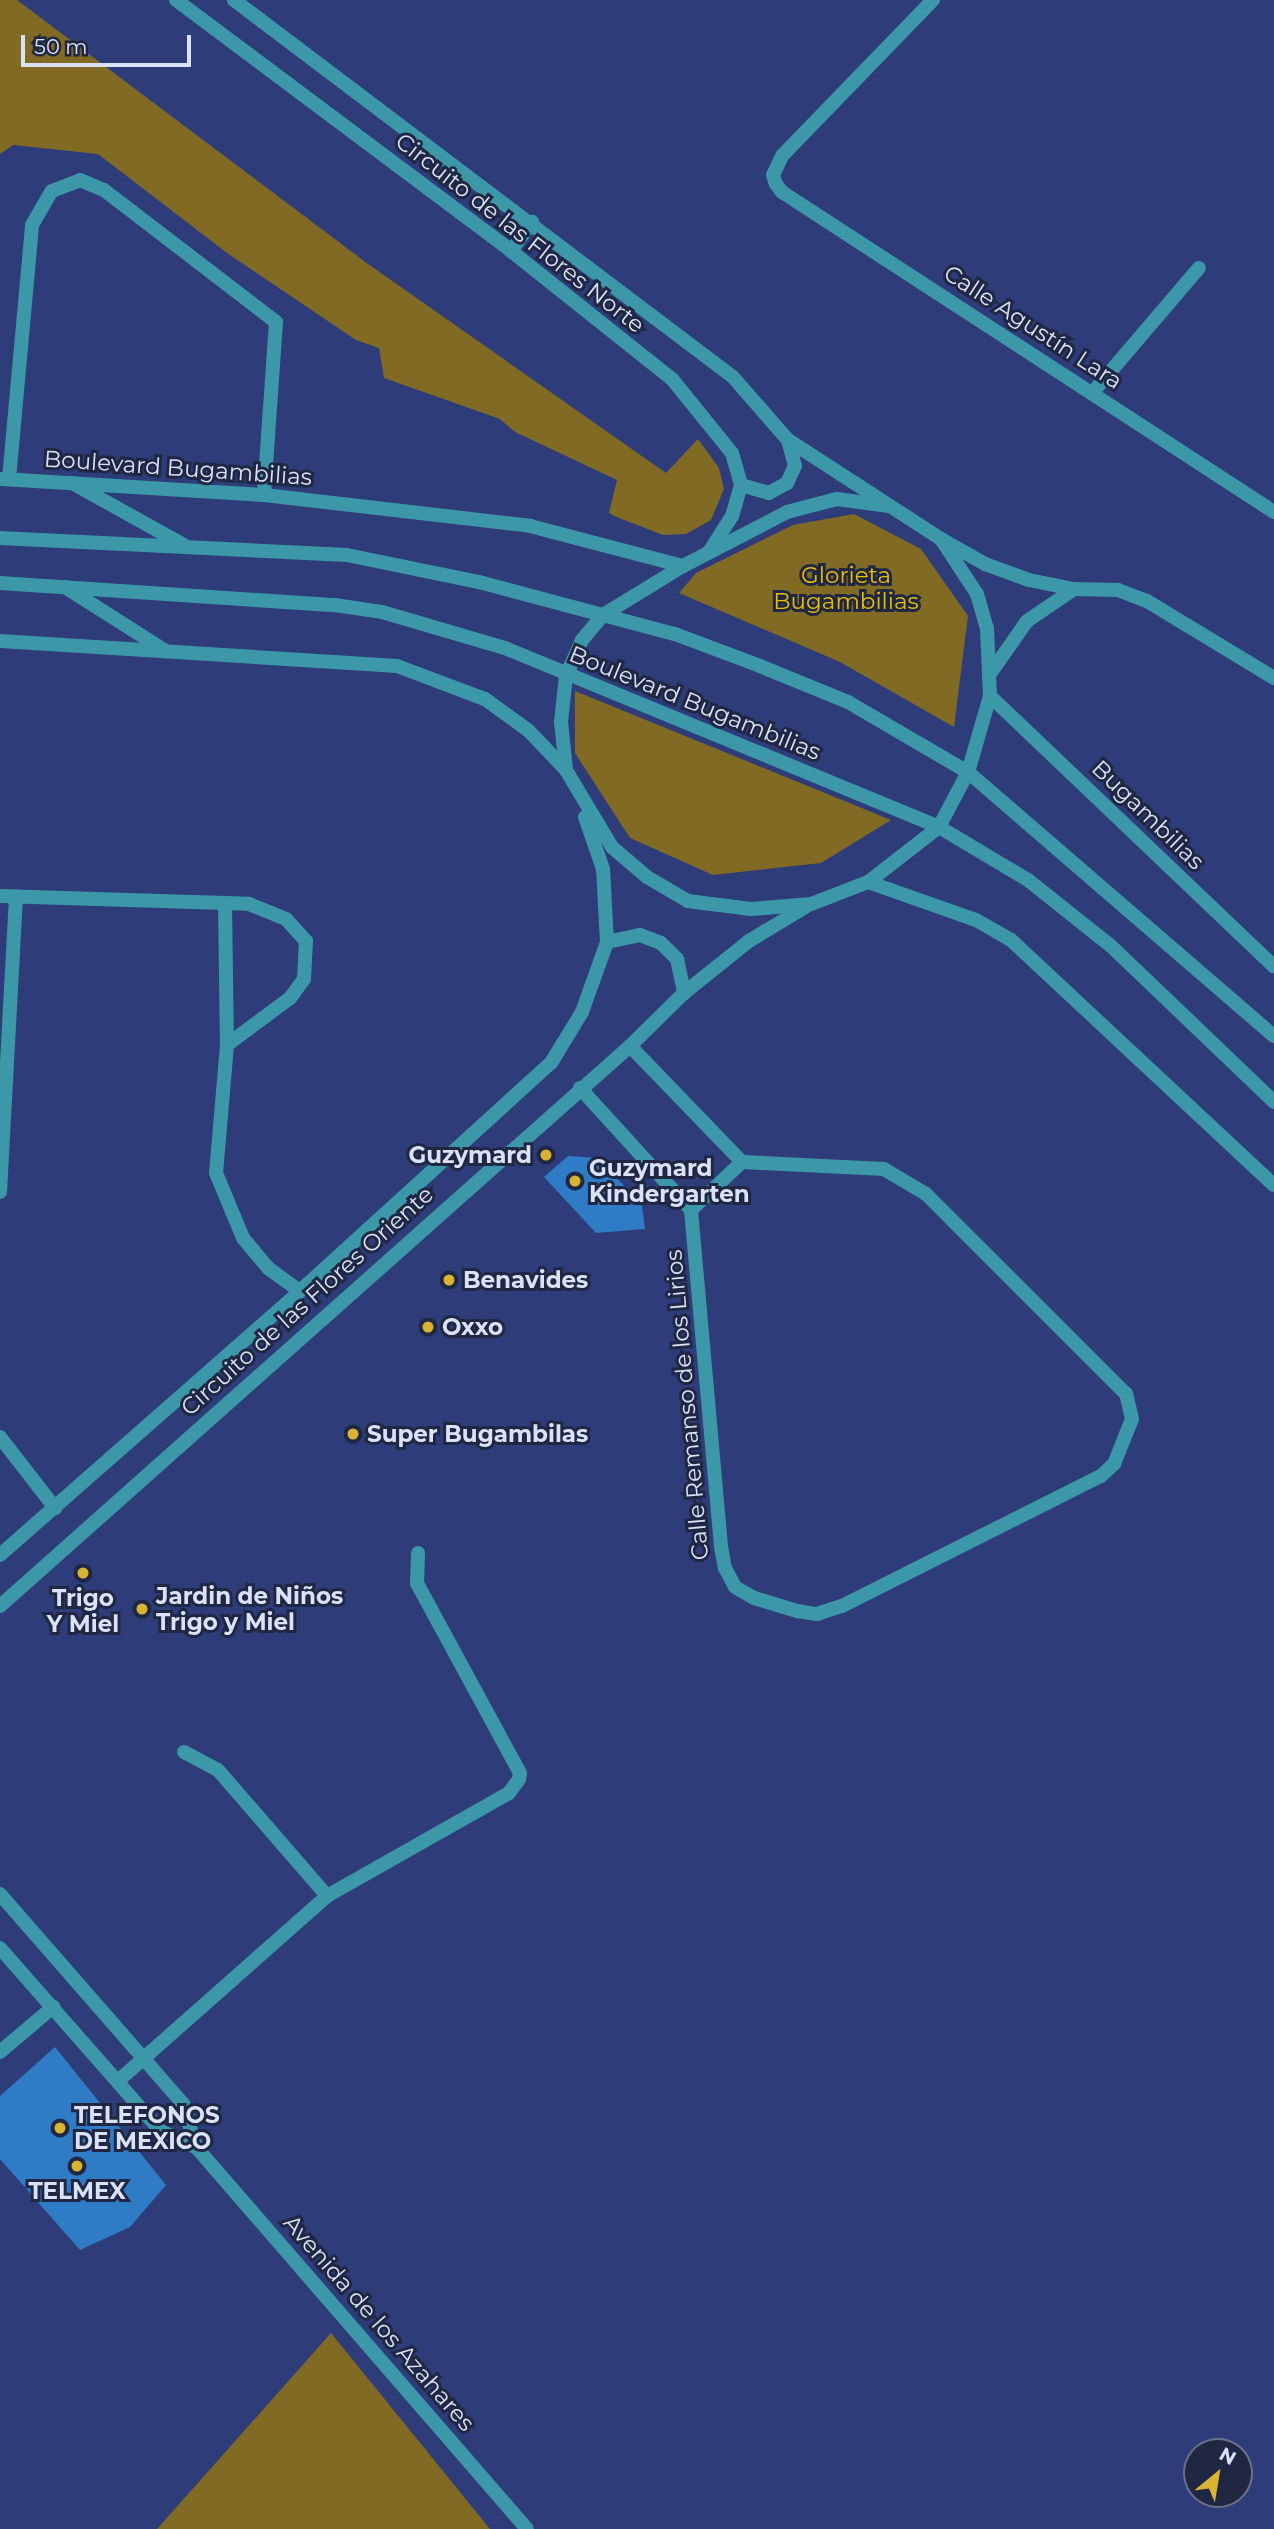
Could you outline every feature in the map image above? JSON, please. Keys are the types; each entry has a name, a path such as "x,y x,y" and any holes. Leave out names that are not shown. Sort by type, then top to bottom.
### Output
{"street":[{"name":"Circuito de las Flores Norte","path":"176,0 511,251 672,379 732,453 741,485"},
{"name":"Circuito de las Flores Norte","path":"234,0 532,222 733,377 788,440 888,506 941,539 1008,573 1074,589 1118,590 1147,601 1274,678"},
{"name":"Calle Agustín Lara","path":"933,0 782,156 774,175 782,192 1274,512"},
{"path":"5,479 32,225 52,191 80,180 104,190 276,322 264,495"},
{"path":"511,251 532,222"},
{"path":"1093,392 1199,268"},
{"path":"708,553 732,516 741,485 769,492 787,483 795,466 788,440"},
{"name":"Boulevard Bugambilias","path":"5,479 264,495 530,526 683,565"},
{"path":"72,483 188,547"},
{"path":"888,506 837,499 787,512 683,565 603,615 582,640 566,676 561,722 566,770 578,795 612,847 647,877 688,901 751,909 811,904 868,882 939,827 968,772 990,696 992,671 987,628 976,594 941,539"},
{"name":"Boulevard Bugambilias","path":"0,538 347,555 675,634 848,702 968,772 1274,1036"},
{"name":"Boulevard Bugambilias","path":"0,583 382,611 505,648 566,676 939,827 1028,880 1111,946 1274,1102"},
{"path":"64,586 166,651"},
{"path":"992,671 1027,621 1074,589"},
{"path":"0,641 397,666 428,674 508,714 566,770"},
{"name":"Bugambilias","path":"990,696 1274,967"},
{"name":"Circuito de las Flores Oriente","path":"0,1555 300,1292 551,1063 582,1012 607,942 603,869 578,795"},
{"path":"868,882 976,920 1011,940 1274,1185"},
{"path":"0,896 249,904 273,911 297,929 308,954 298,989 227,1045"},
{"path":"0,1192 16,897"},
{"path":"225,904 227,1045 216,1173 222,1195 254,1254 300,1292"},
{"name":"Circuito de las Flores Oriente","path":"0,1606 630,1046 684,993 749,941 811,904"},
{"path":"607,942 640,936 661,943 677,960 684,993"},
{"path":"580,1088 691,1210 742,1162 630,1046"},
{"name":"Calle Remanso de los Lirios","path":"691,1210 723,1557 735,1587 754,1598 817,1614 842,1606 1101,1476 1114,1464 1132,1419 1126,1394 926,1194 884,1168 742,1162"},
{"path":"0,1437 55,1508"},
{"path":"118,2081 145,2061 327,1896 509,1793 519,1779 520,1773 417,1583 418,1553"},
{"path":"184,1752 218,1770 327,1896"},
{"name":"Avenida de los Azahares","path":"0,1895 183,2104 197,2147 527,2529"},
{"name":"Avenida de los Azahares","path":"0,1948 162,2131 197,2147"},
{"path":"0,2052 53,2007"}],"green space":[{"path":"0,0 17,0 368,264 666,473 698,439 719,468 724,489 711,520 686,534 663,535 614,516 609,513 617,480 515,432 500,419 384,378 379,348 356,340 227,253 98,154 13,145 0,154"},
{"name":"Glorieta Bugambilias","path":"854,514 921,549 968,616 954,727 840,662 679,593 696,573 793,525"},
{"path":"575,691 891,820 821,863 713,875 630,838 575,753"},
{"path":"331,2333 490,2529 157,2529"}],"building":[{"path":"568,1156 599,1158 642,1206 645,1229 596,1233 544,1177"},
{"name":"TELEFONOS DE MEXICO","path":"55,2047 166,2185 130,2227 80,2250 0,2159 0,2096"}],"place":[{"name":"Guzymard","path":"546,1155"},
{"name":"Guzymard Kindergarten","path":"575,1181"},
{"name":"Benavides","path":"449,1280"},
{"name":"Oxxo","path":"428,1327"},
{"name":"Super Bugambilas","path":"353,1434"},
{"name":"Trigo Y Miel","path":"83,1573"},
{"name":"Jardin de Niños Trigo y Miel","path":"142,1609"},
{"name":"TELEFONOS DE MEXICO","path":"60,2128"},
{"name":"TELMEX","path":"77,2166"}]}
